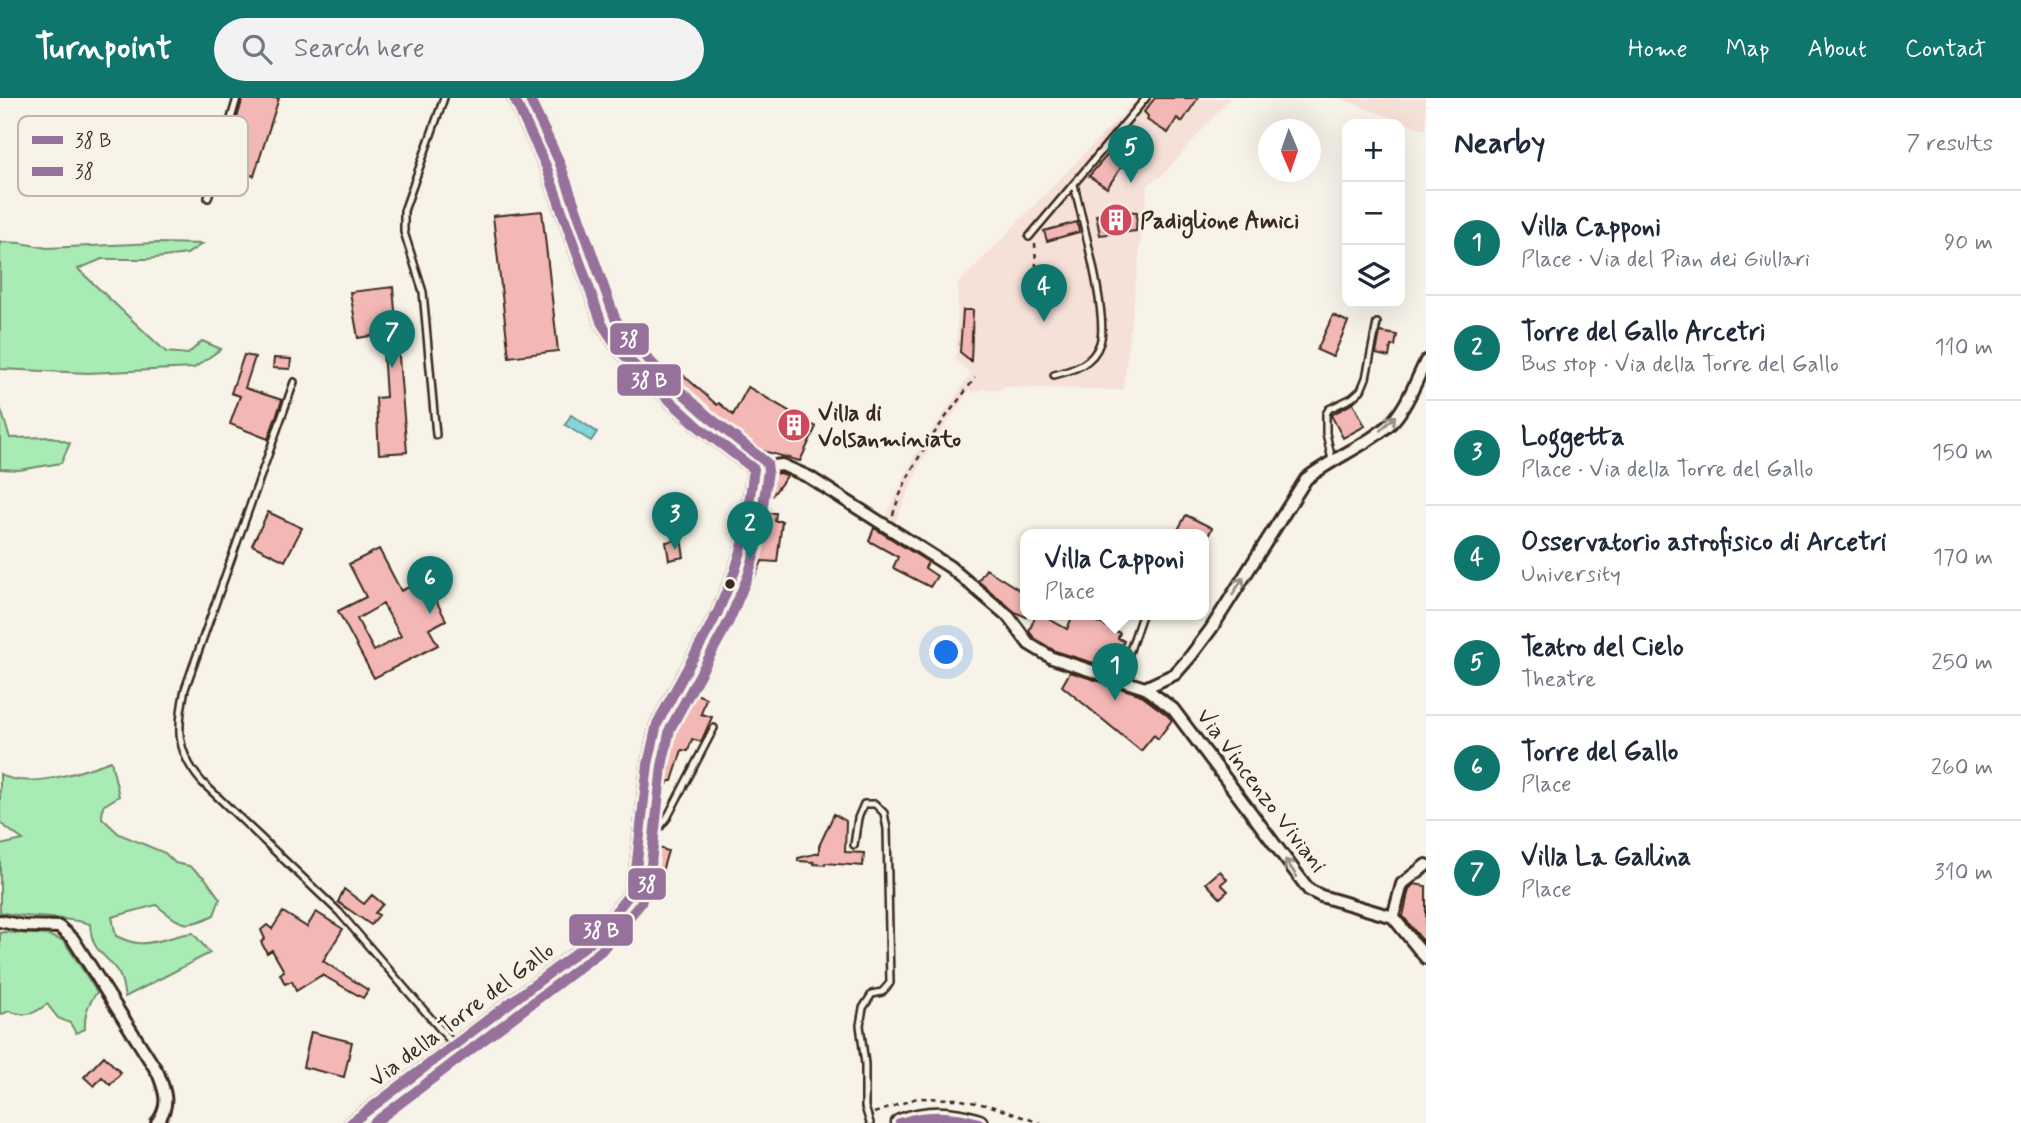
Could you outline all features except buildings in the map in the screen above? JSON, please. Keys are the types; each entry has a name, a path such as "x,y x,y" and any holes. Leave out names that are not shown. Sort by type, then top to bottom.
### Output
{"main road":[{"path":"900,1123 916,1116 943,1116 979,1123"}],"street":[{"path":"514,98 545,166 602,324 621,352 666,397 700,428 754,469"},
{"path":"1144,688 1175,674 1212,629 1292,497 1306,479 1394,421 1426,361"},
{"name":"Via Vincenzo Viviani","path":"754,469 782,465 809,477 950,567 1009,617 1028,644 1052,657 1144,688 1173,709 1309,890 1393,917"},
{"name":"Via della Torre del Gallo","path":"351,1123 592,941 629,895 636,870 648,764 657,724 717,614 730,584 743,544 754,469"},
{"path":"1426,865 1402,884 1393,917 1426,958"},
{"path":"0,921 23,926 59,927 73,939 158,1073 167,1095 166,1111 156,1123"}],"lane":[{"path":"232,116 237,98"},
{"path":"436,435 423,292 404,232 404,211 444,98"},
{"path":"1032,239 1146,98"},
{"path":"1054,375 1084,365 1100,344 1102,331 1100,308 1074,184"},
{"path":"1332,460 1326,433 1326,414 1361,390 1377,323"},
{"path":"294,382 185,689 178,722 183,747 188,766 202,782 339,912 454,1045"},
{"path":"1120,681 1140,620"},
{"path":"641,832 660,827 667,818 714,728"},
{"path":"854,845 863,804 875,804 884,813 887,829 890,982 882,992 872,994 863,1008 860,1025 865,1064 865,1107 870,1123"}],"path":[{"path":"1032,239 1036,267"},
{"path":"892,519 918,459 975,378"}],"shaded area":[{"path":"1138,98 1230,98 1163,175 1148,184 1123,390 1003,387 1000,390 983,389 973,393 970,390 922,460 893,527 884,521 915,455 971,374 956,360 958,284"},
{"path":"1339,98 1426,98 1426,130 1405,123 1405,119 1395,119"}],"green space":[{"path":"0,242 47,248 156,243 202,244 187,254 148,259 102,259 78,269 166,352 188,354 202,341 221,349 194,368 88,373 0,369"},
{"path":"0,407 10,438 52,437 70,443 61,463 19,470 0,469"},
{"path":"111,761 119,796 103,806 102,818 119,834 165,853 175,863 189,866 205,878 220,899 214,915 196,922 183,923 156,905 112,917 116,936 127,941 145,943 193,933 210,953 125,997 120,977 94,942 90,924 0,912 0,845 23,840 0,823 0,774 11,779 40,780 71,774"},
{"path":"0,933 47,935 64,941 97,992 87,1009 85,1029 76,1033 70,1023 58,1018 47,1004 29,1014 9,1011 0,1015"}],"water":[{"path":"571,415 597,432 591,441 565,425"}],"transit line":[{"path":"351,1123 592,941 629,895 636,870 648,764 657,724 717,614 743,544 754,469 700,428 666,397 621,352 602,324 546,166 514,98"},
{"name":"38","path":"374,1123 601,951 641,903 650,873 662,766 670,729 729,621 757,546 767,463 676,387 632,343 615,318 559,161 529,98"},
{"path":"900,1123 939,1117 979,1123"}],"place":[{"name":"Teatro del Cielo","path":"1131,183"},
{"name":"Padiglione Amici","path":"1116,220"},
{"name":"Osservatorio astrofisico di Arcetri","path":"1044,322"},
{"name":"Villa La Gallina","path":"392,368"},
{"name":"Villa di Volsanminiato","path":"794,425"},
{"name":"Loggetta","path":"675,550"},
{"name":"Torre del Gallo Arcetri","path":"750,559"},
{"name":"Torre del Gallo","path":"430,614"},
{"name":"Villa Capponi","path":"1115,701"}]}
